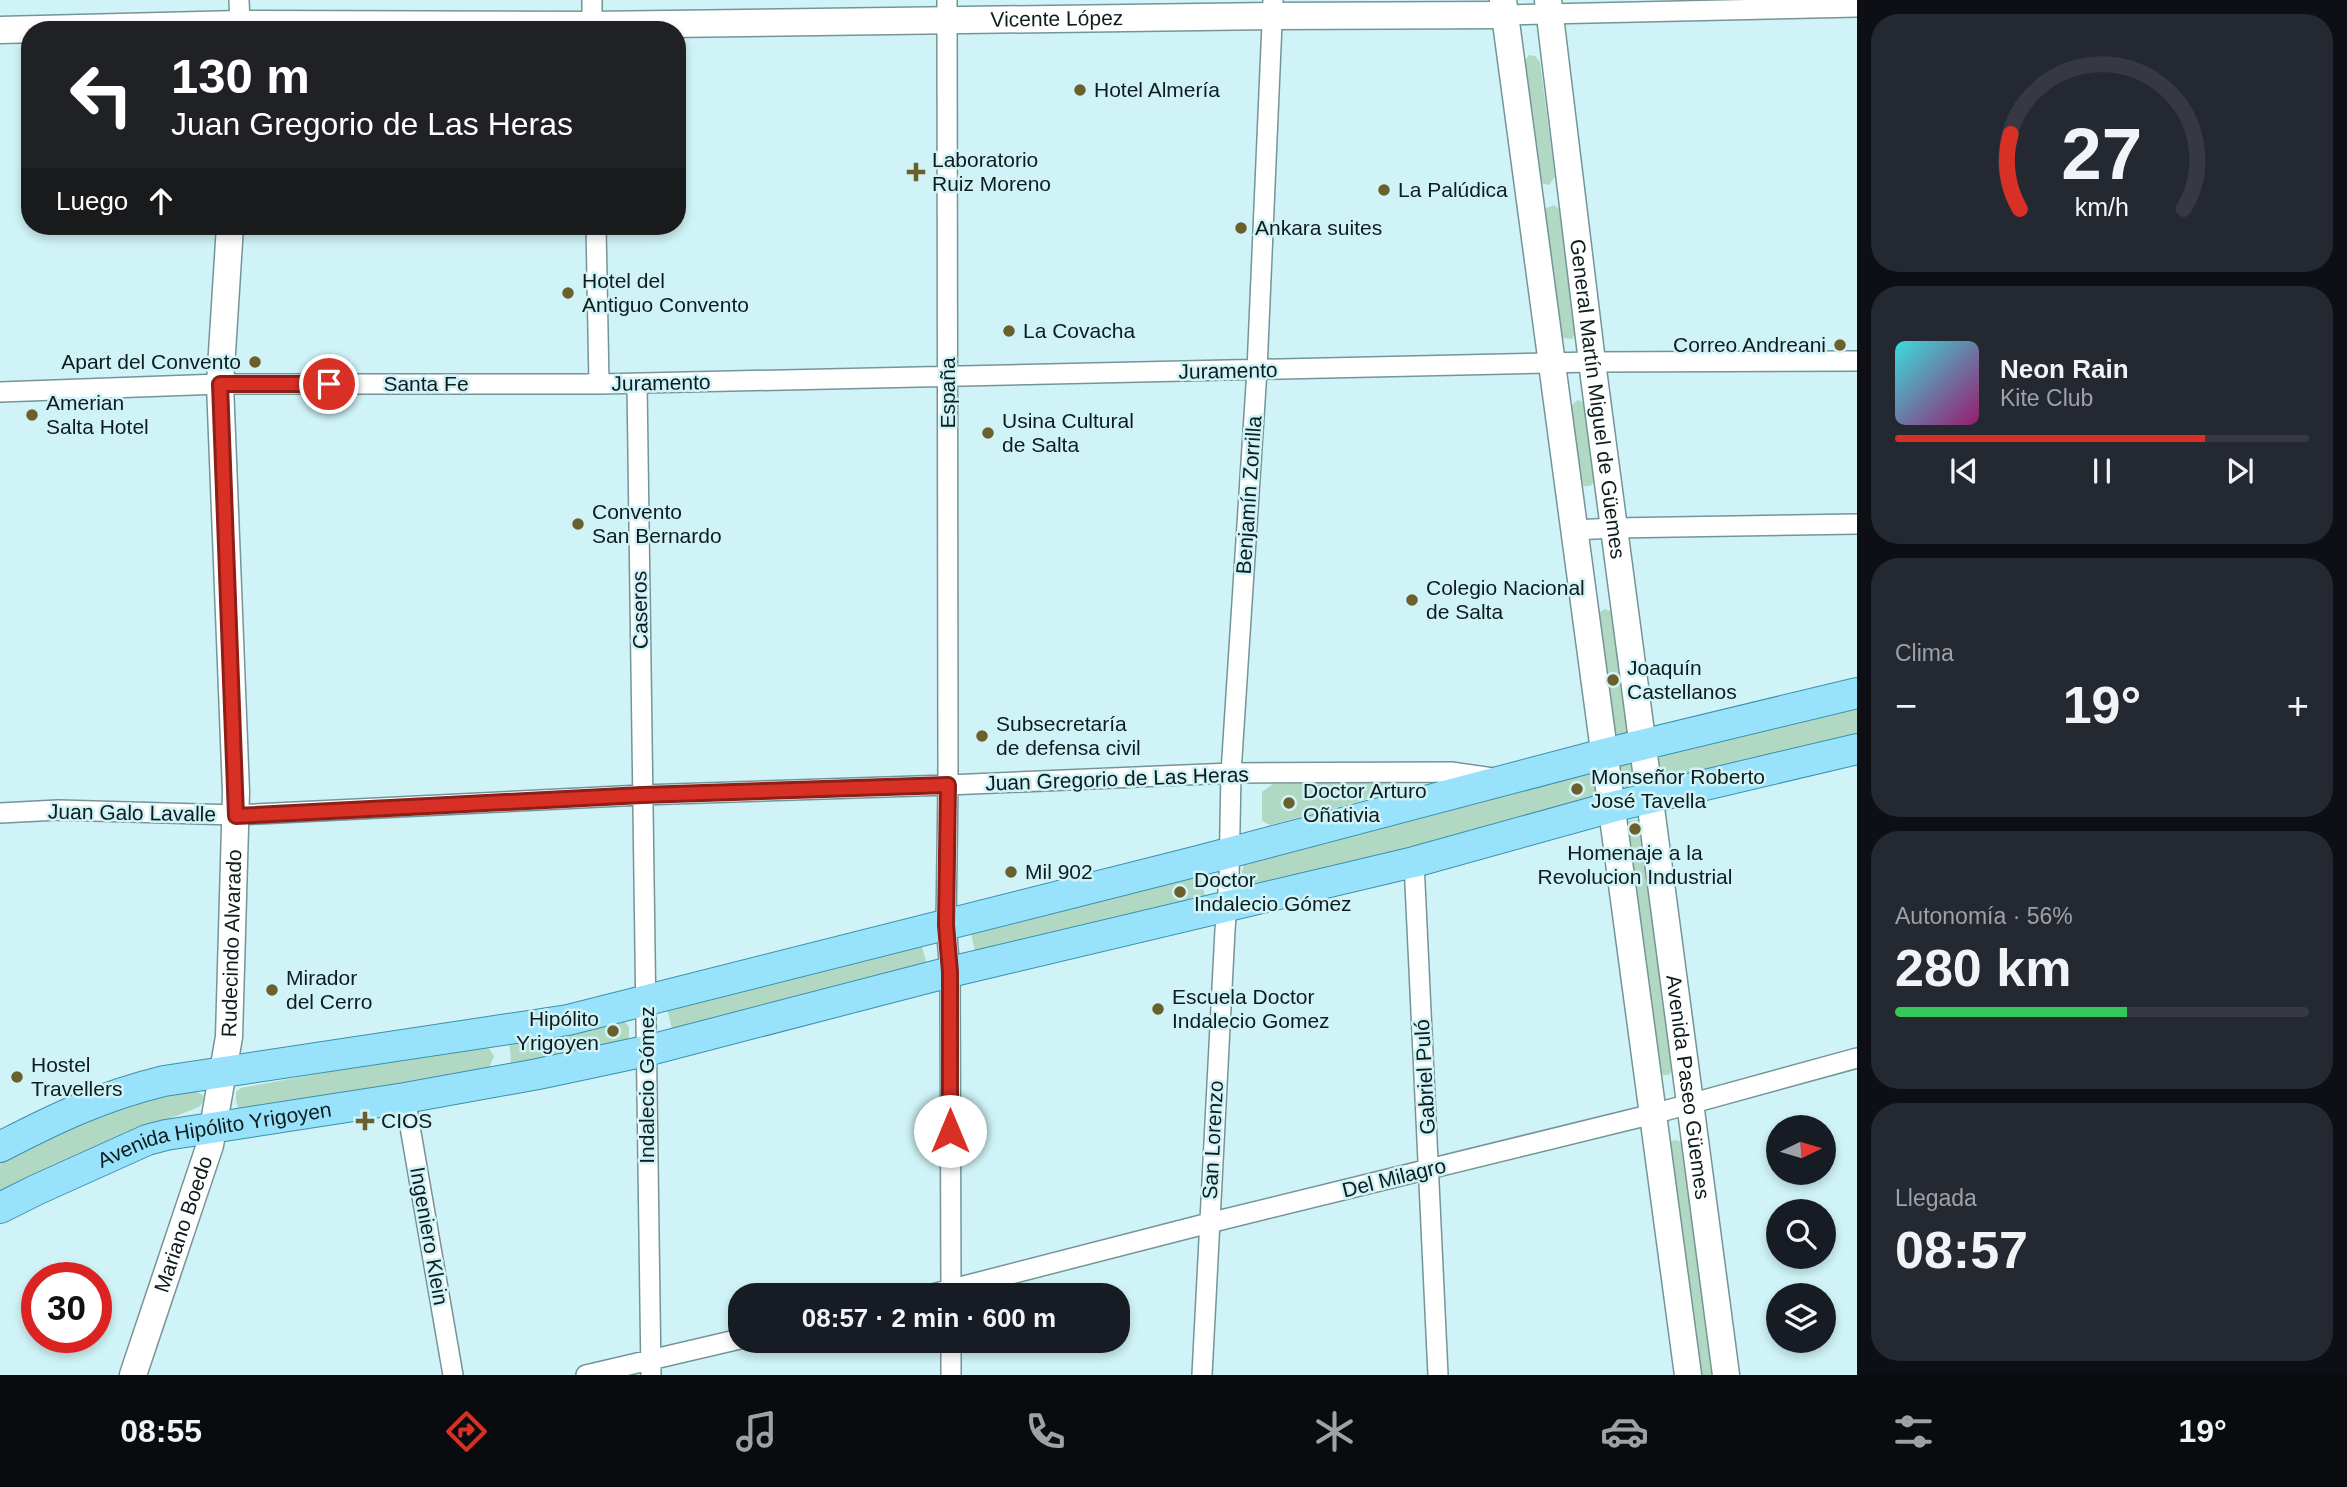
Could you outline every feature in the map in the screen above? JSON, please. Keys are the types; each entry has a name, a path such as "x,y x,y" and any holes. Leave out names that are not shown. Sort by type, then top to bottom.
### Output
{"main road":[{"path":"0,1147 72,1110 164,1081 568,1020 1229,853 1642,744 1857,693"},
{"name":"Avenida Hipólito Yrigoyen","path":"0,1208 36,1189 147,1140 166,1135 489,1083 646,1051 950,972 1415,862 1612,807 1857,749"},
{"path":"482,1033 500,1042 504,1054 500,1071 489,1083"}],"street":[{"name":"Vicente López","path":"180,21 240,18 592,18 1273,8 1857,7"},
{"name":"Benjamín Zorrilla","path":"1227,905 1231,773 1257,370 1273,8"},
{"name":"General Martín Miguel de Güemes","path":"1504,8 1612,807"},
{"name":"General Martín Miguel de Güemes","path":"1548,8 1649,798"},
{"name":"España","path":"947,11 946,925 950,972 951,1283"},
{"name":"Vicente López","path":"0,30 21,29"},
{"path":"1529,198 1570,193"},
{"name":"Rudecindo Alvarado","path":"223,1071 229,1037 236,816 220,384 229,235"},
{"path":"596,235 599,384"},
{"name":"Juramento","path":"599,384 1592,362 1857,361"},
{"name":"Caseros","path":"636,383 642,795"},
{"name":"Santa Fe","path":"0,392 220,384 599,384"},
{"path":"1575,530 1614,527 1857,524"},
{"name":"Juan Gregorio de Las Heras","path":"642,795 1231,773 1451,772 1508,779"},
{"name":"Juan Galo Lavalle","path":"0,813 58,810 236,816 642,795"},
{"name":"Indalecio Gómez","path":"642,795 651,1367"},
{"name":"Avenida Paseo Güemes","path":"1649,798 1726,1375"},
{"name":"Avenida Paseo Güemes","path":"1612,807 1688,1375"},
{"name":"Gabriel Puló","path":"1415,862 1438,1375"},
{"name":"San Lorenzo","path":"1202,1375 1227,905"},
{"name":"Del Milagro","path":"988,1283 1209,1223 1653,1114 1857,1058"},
{"name":"Mariano Boedo","path":"132,1375 205,1160 223,1071"},
{"name":"Ingeniero Klein","path":"405,1097 453,1375"},
{"path":"586,1375 651,1367 728,1343"},
{"path":"951,1353 951,1375"}],"green space":[{"path":"1529,55 1535,56 1540,62 1555,177 1549,185 1540,183 1524,62"},
{"path":"1554,205 1559,209 1576,332 1572,339 1561,338 1544,209"},
{"path":"1578,400 1585,403 1596,481 1590,486 1584,486 1579,479 1570,406"},
{"path":"1605,609 1612,612 1630,738 1614,740 1598,613"},
{"path":"1857,702 1857,738 1668,784 1661,779 1658,761 1664,750"},
{"path":"1633,760 1636,792 1621,794 1618,762"},
{"path":"1588,772 1595,781 1597,792 1596,799 1590,803 1256,886 1247,883 1242,872 1244,864"},
{"path":"1394,781 1399,788 1394,792 1270,825 1262,821 1262,792 1273,784"},
{"path":"1636,819 1640,823 1673,1068 1669,1075 1662,1075 1657,1071 1625,827 1628,821"},
{"path":"1200,874 1206,901 976,956 970,928"},
{"path":"920,940 928,968 673,1033 666,1005"},
{"path":"623,1019 629,1027 629,1040 507,1069 511,1060 509,1041"},
{"path":"480,1044 488,1047 494,1056 489,1068 479,1074 247,1110 238,1108 236,1100 236,1092 241,1088"},
{"path":"195,1091 203,1095 204,1101 199,1107 140,1130 0,1194 0,1158 120,1109"},
{"path":"1677,1140 1683,1144 1713,1375 1696,1375 1667,1145"}],"place":[{"name":"Hotel Almería","path":"1080,90"},
{"name":"Laboratorio Ruiz Moreno","path":"916,172"},
{"name":"La Palúdica","path":"1384,190"},
{"name":"Ankara suites","path":"1241,228"},
{"name":"Hotel del Antiguo Convento","path":"568,293"},
{"name":"La Covacha","path":"1009,331"},
{"name":"Correo Andreani","path":"1840,345"},
{"name":"Apart del Convento","path":"255,362"},
{"name":"Amerian Salta Hotel","path":"32,415"},
{"name":"Usina Cultural de Salta","path":"988,433"},
{"name":"Convento San Bernardo","path":"578,524"},
{"name":"Colegio Nacional de Salta","path":"1412,600"},
{"name":"Joaquín Castellanos","path":"1613,680"},
{"name":"Subsecretaría de defensa civil","path":"982,736"},
{"name":"Monseñor Roberto José Tavella","path":"1577,789"},
{"name":"Doctor Arturo Oñativia","path":"1289,803"},
{"name":"Homenaje a la Revolucion Industrial","path":"1635,829"},
{"name":"Mil 902","path":"1011,872"},
{"name":"Doctor Indalecio Gómez","path":"1180,892"},
{"name":"Mirador del Cerro","path":"272,990"},
{"name":"Escuela Doctor Indalecio Gomez","path":"1158,1009"},
{"name":"Hipólito Yrigoyen","path":"613,1031"},
{"name":"Hostel Travellers","path":"17,1077"},
{"name":"CIOS","path":"365,1121"}],"route":[{"path":"329,384 220,384 236,816 642,795 948,785 946,951 950,972 950,1131"}]}
